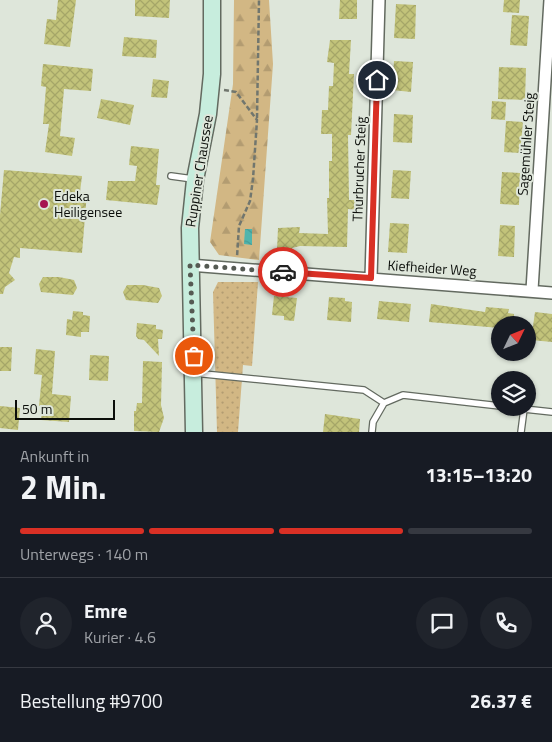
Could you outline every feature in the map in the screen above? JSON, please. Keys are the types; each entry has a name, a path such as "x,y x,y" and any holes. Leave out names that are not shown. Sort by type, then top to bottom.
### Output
{"main road":[{"name":"Ruppiner Chaussee","path":"194,432 190,228 195,180 208,114 212,0"}],"street":[{"name":"Thurbrucher Steig","path":"371,278 379,0"},
{"name":"Sagemühler Steig","path":"532,290 550,0"},
{"name":"Kiefheider Weg","path":"190,265 552,293"}],"lane":[{"path":"172,176 195,180"},
{"path":"194,373 364,390 384,403"},
{"path":"372,432 373,422 384,403 403,395 491,405"},
{"path":"536,410 552,412"},
{"path":"521,432 523,416"}],"path":[{"path":"236,269 239,226 250,201 254,179 260,0"},
{"path":"210,88 236,92 257,120"}],"green space":[{"path":"234,0 269,0 273,64 259,260 219,255 210,242 233,84"},
{"path":"218,282 258,282 252,366 243,365 238,432 217,432 213,292"}],"water":[{"path":"245,229 252,229 252,245 244,244"}],"building":[{"path":"58,0 76,0 70,47 44,44 47,19 56,20"},
{"path":"135,0 170,0 169,18 135,16"},
{"path":"340,0 357,0 357,19 339,19"},
{"path":"504,0 520,0 519,13 503,12"},
{"path":"396,4 416,5 415,39 394,38"},
{"path":"512,15 529,16 527,46 510,45"},
{"path":"124,37 157,40 156,58 122,56"},
{"path":"330,40 351,40 349,74 354,74 351,135 348,135 349,200 358,200 357,210 348,209 347,247 300,246 292,248 292,250 277,250 278,228 300,227 299,233 328,234 327,198 329,198 329,161 332,161 332,134 321,134 322,110 328,110 329,86 333,86 334,63 327,62"},
{"path":"394,61 413,62 411,92 392,90"},
{"path":"43,64 93,69 91,91 64,89 60,136 75,138 72,156 45,152 49,124 43,124 46,87 41,86"},
{"path":"499,67 526,68 525,100 498,99"},
{"path":"153,79 169,81 167,98 151,97"},
{"path":"101,99 134,105 130,125 97,118"},
{"path":"492,101 506,102 505,120 491,119"},
{"path":"394,114 413,115 412,143 393,142"},
{"path":"506,121 523,122 520,153 504,152"},
{"path":"131,146 159,149 156,185 160,185 157,205 106,200 108,181 135,181 137,166 129,165"},
{"name":"Edeka Heiligensee","path":"4,170 82,176 80,192 87,192 82,253 20,248 20,258 14,257 9,273 15,280 5,287 3,294 0,294 0,215"},
{"path":"393,170 411,171 409,199 391,198"},
{"path":"502,172 520,173 519,205 500,204"},
{"path":"390,223 409,224 407,253 388,252"},
{"path":"500,225 515,226 514,257 498,256"},
{"path":"43,277 59,277 74,280 77,288 73,295 41,292 39,284"},
{"path":"127,285 159,288 162,296 158,303 126,300 123,292"},
{"path":"274,296 297,298 294,321 284,320 284,316 272,315"},
{"path":"329,297 345,298 345,301 352,302 351,322 327,320"},
{"path":"379,301 411,304 409,322 377,319"},
{"path":"431,304 485,312 486,307 509,309 508,313 514,314 514,316 491,316 491,327 429,322"},
{"path":"73,311 83,312 83,315 90,316 89,332 81,332 81,337 66,335 67,319 72,320"},
{"path":"535,312 552,314 552,342 536,340 536,316 534,316"},
{"path":"137,323 156,325 156,329 163,330 162,339 158,339 159,356 144,340 138,339 136,336"},
{"path":"0,347 12,347 11,371 0,371"},
{"path":"36,349 55,351 52,394 71,396 69,422 41,420 42,406 39,406 42,375 34,374"},
{"path":"90,355 109,356 108,381 89,380"},
{"path":"143,361 162,362 161,405 164,418 159,432 134,431 134,411 136,411 137,403 142,403"},
{"path":"0,406 20,408 18,430 0,428"},
{"path":"325,414 360,419 359,432 323,432"}],"way so far":[{"path":"194,356 190,265 207,268 283,272"}],"place":[{"name":"Edeka Heiligensee","path":"44,204"}],"route":[{"path":"283,272 371,278 377,80"}]}
